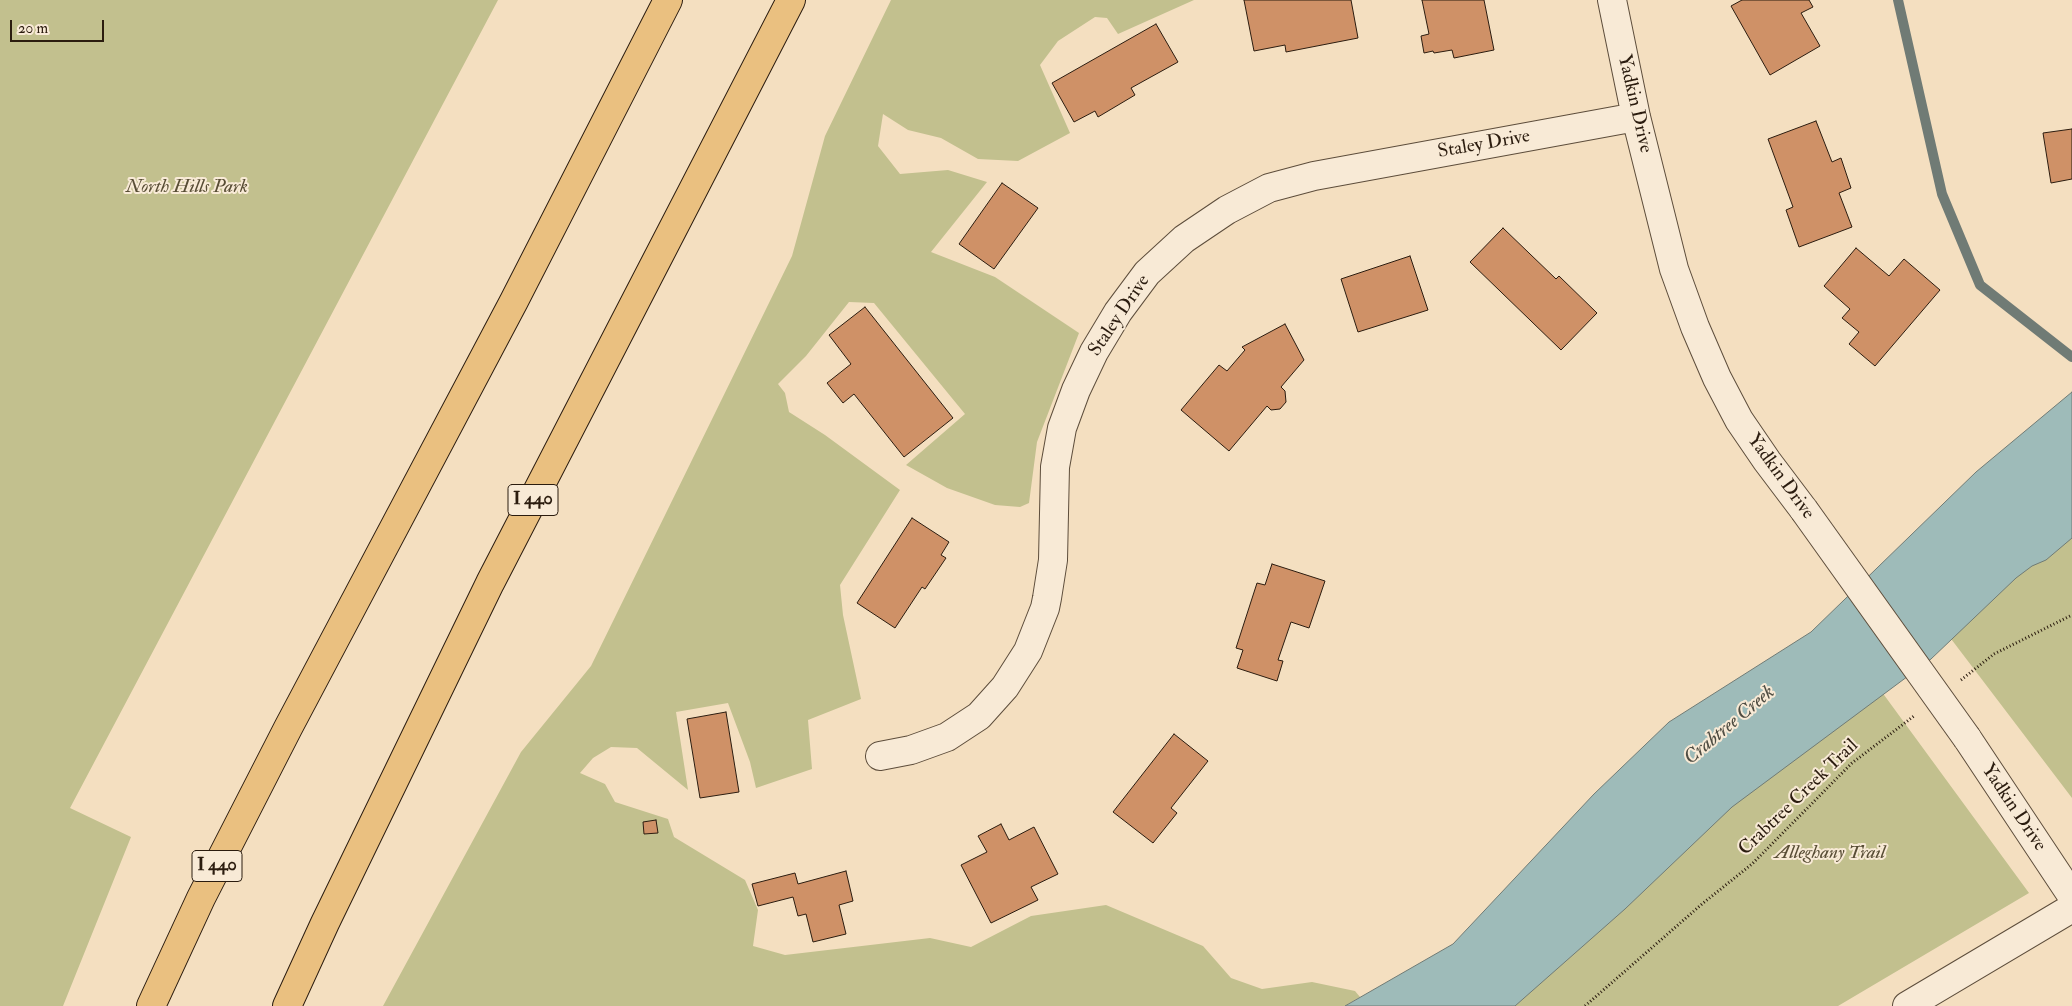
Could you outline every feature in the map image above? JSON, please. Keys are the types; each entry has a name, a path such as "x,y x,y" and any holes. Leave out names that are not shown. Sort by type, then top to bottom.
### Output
{"highway":[{"name":"I 440","path":"150,1006 201,898 236,830 518,292 668,0"},
{"name":"I 440","path":"287,1006 324,923 490,583 791,0"}],"street":[{"name":"Yadkin Drive","path":"1612,0 1636,117 1674,269 1695,328 1717,378 1739,420 1767,461 1966,738 2072,896"},
{"name":"Staley Drive","path":"880,756 911,750 947,737 979,716 1005,687 1028,651 1047,598 1053,560 1055,467 1062,428 1076,390 1094,352 1118,312 1147,273 1184,239 1227,210 1269,188 1314,176 1636,117"},
{"path":"1907,1006 2072,908"}],"path":[{"path":"1955,684 1994,654 2072,615"},
{"name":"Crabtree Creek Trail","path":"1585,1006 1702,904 1752,864 1852,763 1915,714"}],"green space":[{"name":"North Hills Park","path":"0,0 498,0 70,808 131,837 63,1006 0,1006"},
{"path":"891,0 1194,0 1118,34 1107,18 1095,17 1058,41 1040,65 1070,133 1018,161 978,159 941,138 908,130 883,114 878,146 900,174 948,170 987,182 931,252 995,277 1079,333 1037,442 1029,503 1020,507 995,505 947,488 906,465 965,414 874,303 849,302 806,356 778,384 785,393 789,412 825,435 900,490 840,585 843,615 861,699 808,720 812,769 756,788 750,762 728,703 676,712 688,790 637,748 611,747 593,758 580,773 605,784 615,802 668,819 674,837 745,880 758,910 753,946 785,955 930,938 971,947 1031,916 1106,905 1203,946 1231,978 1262,989 1312,982 1355,991 1360,997 1345,1006 383,1006 521,752 591,666 792,256 825,136"},
{"path":"2072,476 2072,798 1923,602"},
{"name":"Alleghany Trail","path":"1857,658 2029,893 1838,1006 1434,1006"}],"water":[{"name":"Crabtree Creek","path":"2072,392 2072,538 2046,560 2032,566 2016,578 1931,659 1732,807 1625,909 1515,1006 1345,1006 1453,944 1594,794 1669,722 1811,632 1976,472"}],"building":[{"path":"1244,0 1351,0 1358,38 1286,52 1285,45 1254,51"},
{"path":"1422,0 1484,0 1494,50 1454,58 1452,50 1424,53 1421,36 1429,34"},
{"path":"1742,0 1809,0 1813,7 1801,13 1820,46 1770,75 1731,6"},
{"path":"1156,24 1178,62 1131,88 1135,95 1098,117 1095,111 1074,122 1052,83"},
{"path":"1816,121 1832,162 1841,158 1851,188 1839,193 1852,227 1799,247 1786,210 1793,207 1768,139"},
{"path":"2072,129 2072,179 2051,183 2043,133"},
{"path":"1002,183 1038,208 994,269 959,244"},
{"path":"1503,228 1556,279 1559,276 1597,313 1561,350 1470,262"},
{"path":"1856,248 1889,276 1904,259 1940,290 1875,366 1849,344 1859,332 1842,318 1850,309 1824,286"},
{"path":"1410,256 1428,310 1358,332 1341,279"},
{"path":"865,307 953,418 904,457 854,394 843,403 827,383 851,364 829,335"},
{"path":"1285,324 1304,360 1281,387 1285,391 1286,402 1280,409 1271,410 1267,406 1229,451 1181,410 1219,365 1227,371 1245,350 1242,347"},
{"path":"912,518 949,542 941,555 946,558 925,589 922,587 895,628 857,603"},
{"path":"1272,564 1325,581 1309,628 1291,622 1278,660 1283,661 1277,681 1237,668 1243,650 1236,648 1257,583 1265,585"},
{"path":"726,712 739,792 700,798 687,719"},
{"path":"1174,734 1208,761 1171,808 1177,813 1153,843 1113,812"},
{"path":"656,820 658,833 644,834 643,822"},
{"path":"1001,824 1009,840 1034,827 1058,874 1031,887 1038,900 991,923 961,865 987,852 978,836"},
{"path":"846,871 853,901 839,905 846,934 813,942 806,914 798,916 793,897 758,906 752,884 795,873 798,884"}],"waterway":[{"path":"1898,0 1942,194 1980,285 2072,357"}]}
